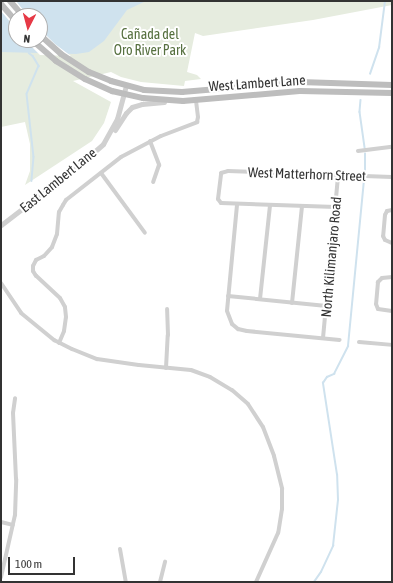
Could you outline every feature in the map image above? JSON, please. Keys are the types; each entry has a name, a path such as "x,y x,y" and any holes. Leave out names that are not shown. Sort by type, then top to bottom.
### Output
{"main road":[{"path":"1,4 8,12"},
{"name":"West Lambert Lane","path":"48,43 57,51 80,66 124,85 173,92 311,82 392,85"},
{"name":"West Lambert Lane","path":"41,48 72,72 112,91 148,99 173,101 196,100 300,91 392,93"},
{"path":"227,97 230,93 263,89 270,84"}],"street":[{"name":"East Lambert Lane","path":"1,225 98,149 107,138 117,119 124,94 124,85"},
{"path":"59,343 64,331 66,317 64,307 60,298 36,276 33,271 33,266 36,260 44,256 52,247 57,234 59,212 66,200 121,157 150,141 197,122 198,117 196,100"},
{"path":"107,138 132,107 142,104 173,101"},
{"path":"150,141 160,165 153,182"},
{"path":"358,151 392,147"},
{"name":"West Matterhorn Street","path":"237,205 224,204 219,201 222,173 228,171 392,177"},
{"path":"101,173 145,233"},
{"name":"North Kilimanjaro Road","path":"323,338 338,175"},
{"path":"336,207 237,205 227,311 229,320 235,326 247,331 340,340"},
{"path":"260,299 270,206"},
{"path":"292,302 302,207"},
{"path":"392,210 387,211 385,215 383,236 385,240 392,243"},
{"path":"392,278 382,278 378,282 376,307 392,311"},
{"path":"1,284 21,313 59,343 97,359 190,370 210,377 232,390 248,404 262,427 277,469 282,489 282,509 278,533 256,582"},
{"path":"228,296 326,306"},
{"path":"166,368 168,335 167,309"},
{"path":"359,342 392,345"},
{"path":"1,577 13,525 16,479 13,413 15,398"},
{"path":"1,522 13,525"},
{"path":"120,549 126,582"},
{"path":"160,582 165,562"}],"green space":[{"name":"Cañada del Oro River Park","path":"21,1 392,1 392,5 313,20 203,36 195,33 187,72 197,75 201,79 185,81 184,86 141,82 121,77 111,72 73,81 111,102 104,123 92,141 25,185 30,171 30,144 25,122 1,127 1,16 8,27 8,48 48,48 48,8 19,8"}],"water":[{"path":"1,1 146,1 127,10 104,41 89,52 76,54 1,52"}],"pier":[{"path":"1,1 16,1 22,8 8,8 8,19 1,11"},
{"path":"48,37 71,56 40,55 33,48 48,48"}],"waterway":[{"path":"370,74 379,48 385,1"},
{"path":"29,53 33,56 39,66 27,94 34,157 32,181"},
{"path":"361,100 360,112 365,148"},
{"path":"365,154 365,171"},
{"path":"314,582 321,572 333,546 338,500 337,475 323,383 327,377 334,374 348,346 364,180"}]}
